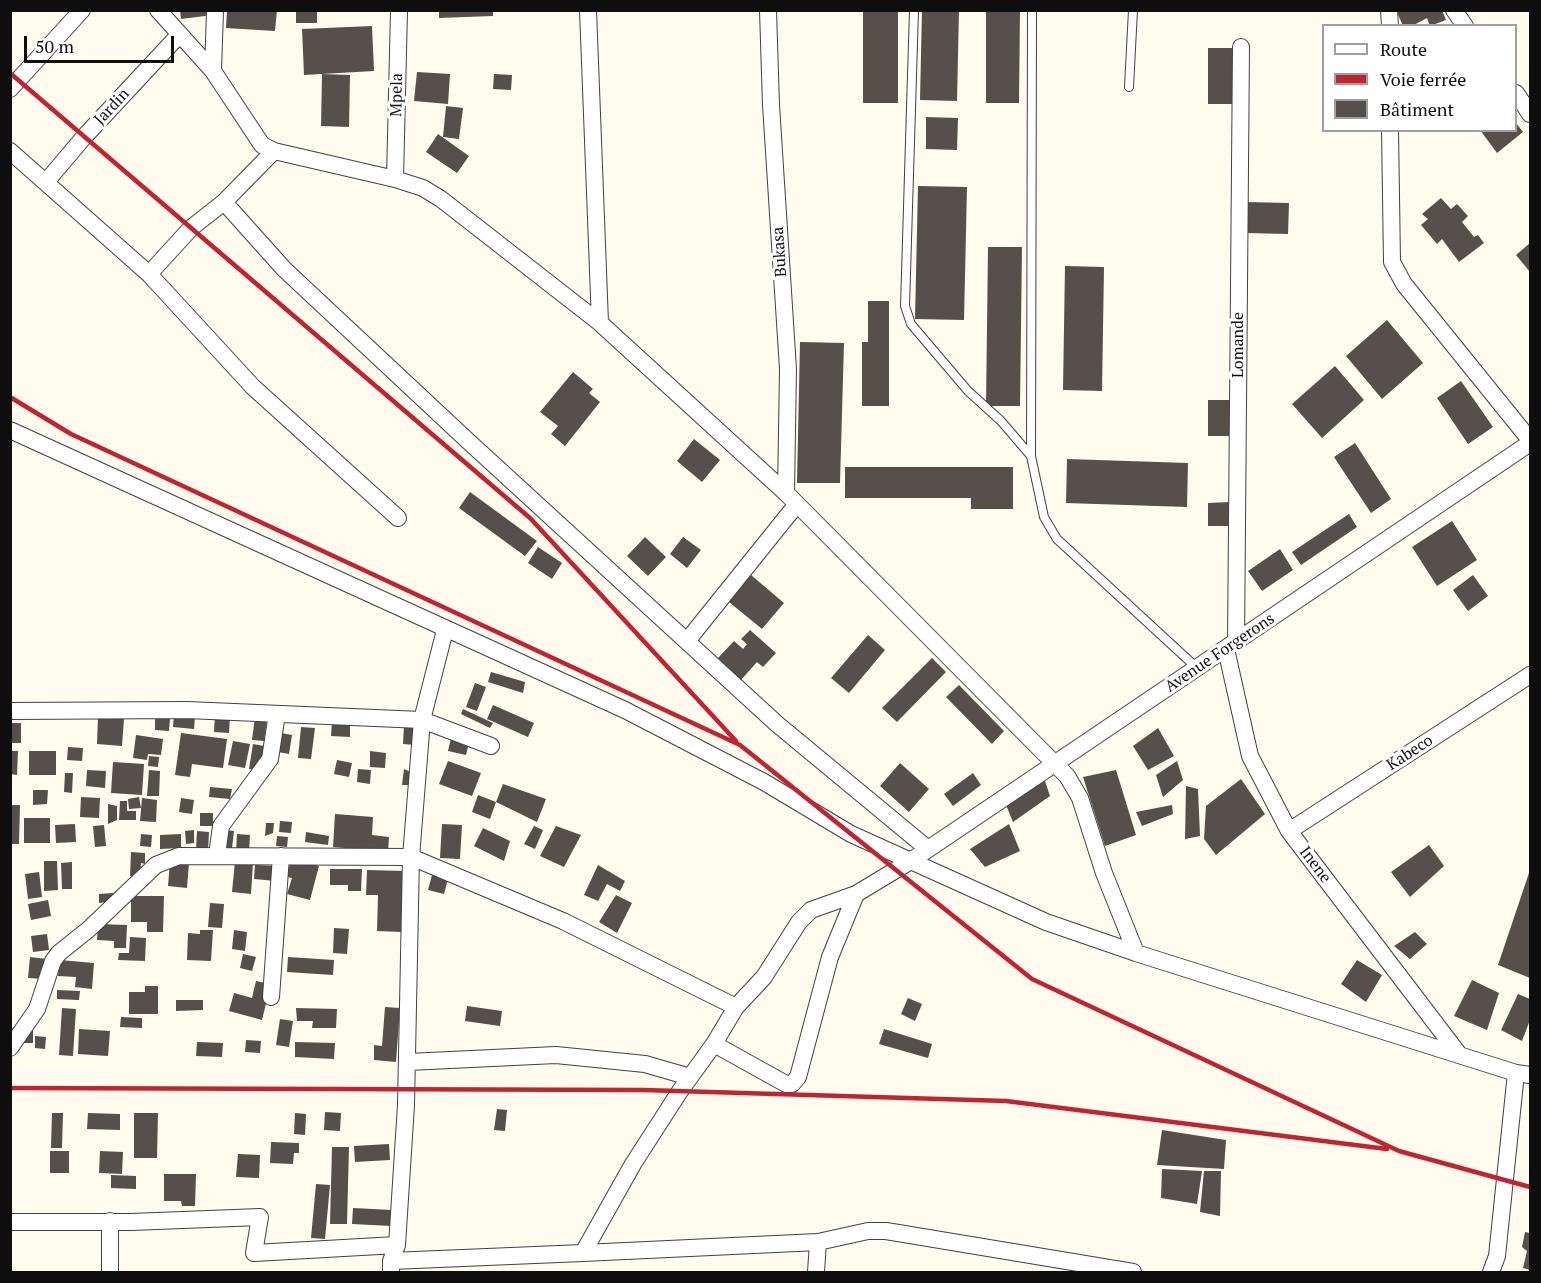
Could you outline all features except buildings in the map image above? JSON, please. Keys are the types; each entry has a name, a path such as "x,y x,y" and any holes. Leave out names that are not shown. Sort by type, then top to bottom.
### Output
{"street":[{"path":"10,89 82,10"},
{"path":"158,10 213,71 262,145 274,151 423,188 441,199 600,323 791,499 1067,776 1080,798 1104,873 1136,953"},
{"path":"213,71 215,10"},
{"name":"Mpela","path":"395,180 399,10"},
{"path":"588,10 600,323"},
{"name":"Bukasa","path":"768,10 771,105 788,369 791,499"},
{"path":"1454,10 1464,24"},
{"name":"Jardin","path":"46,182 84,137 180,34"},
{"name":"Lomande","path":"1231,646 1241,47"},
{"path":"1517,96 1530,114"},
{"path":"1390,132 1392,262 1404,284 1530,441"},
{"path":"10,151 149,274 253,387 398,518"},
{"path":"149,274 191,228 224,202 274,151"},
{"path":"224,202 284,268 777,724 928,849"},
{"path":"10,430 625,711 764,782 851,834 1046,922 1136,953 1523,1074 1497,1256 1491,1272"},
{"name":"Avenue Forgerons","path":"583,1253 633,1164 714,1044 736,1007 764,977 799,922 811,910 856,894 909,862 1231,646 1530,441"},
{"path":"687,641 791,499"},
{"path":"445,630 422,720 411,857 408,1062 398,1245 391,1267 506,1265 583,1253 818,1242 844,1235 886,1231 1133,1272"},
{"name":"Inene","path":"1231,646 1250,756 1289,831 1458,1053"},
{"name":"Kabeco","path":"1289,831 1530,675"},
{"path":"10,711 187,710 422,720 491,746"},
{"path":"217,855 221,826 270,759 277,714"},
{"path":"10,1048 37,1009 53,961 59,952 89,929 156,865 179,856 411,857 563,921 736,1007"},
{"path":"270,997 281,856"},
{"path":"714,1044 786,1084 792,1084 798,1077 830,957 856,894"},
{"path":"408,1062 556,1055 645,1064 690,1077"},
{"path":"10,1222 260,1217 254,1252 398,1245"},
{"path":"110,1221 110,1272"},
{"path":"816,1272 818,1242"}],"lane":[{"path":"914,10 905,306 911,324 968,391 1001,421 1031,456"},
{"path":"1032,10 1031,456 1044,517 1057,539 1197,669"},
{"path":"1129,87 1133,10"}],"railway":[{"path":"10,73 530,518 736,741"},
{"path":"10,397 71,434 740,745 1032,979 1399,1151 1530,1187"},
{"path":"10,1088 644,1090 1006,1101 1387,1149"}]}
